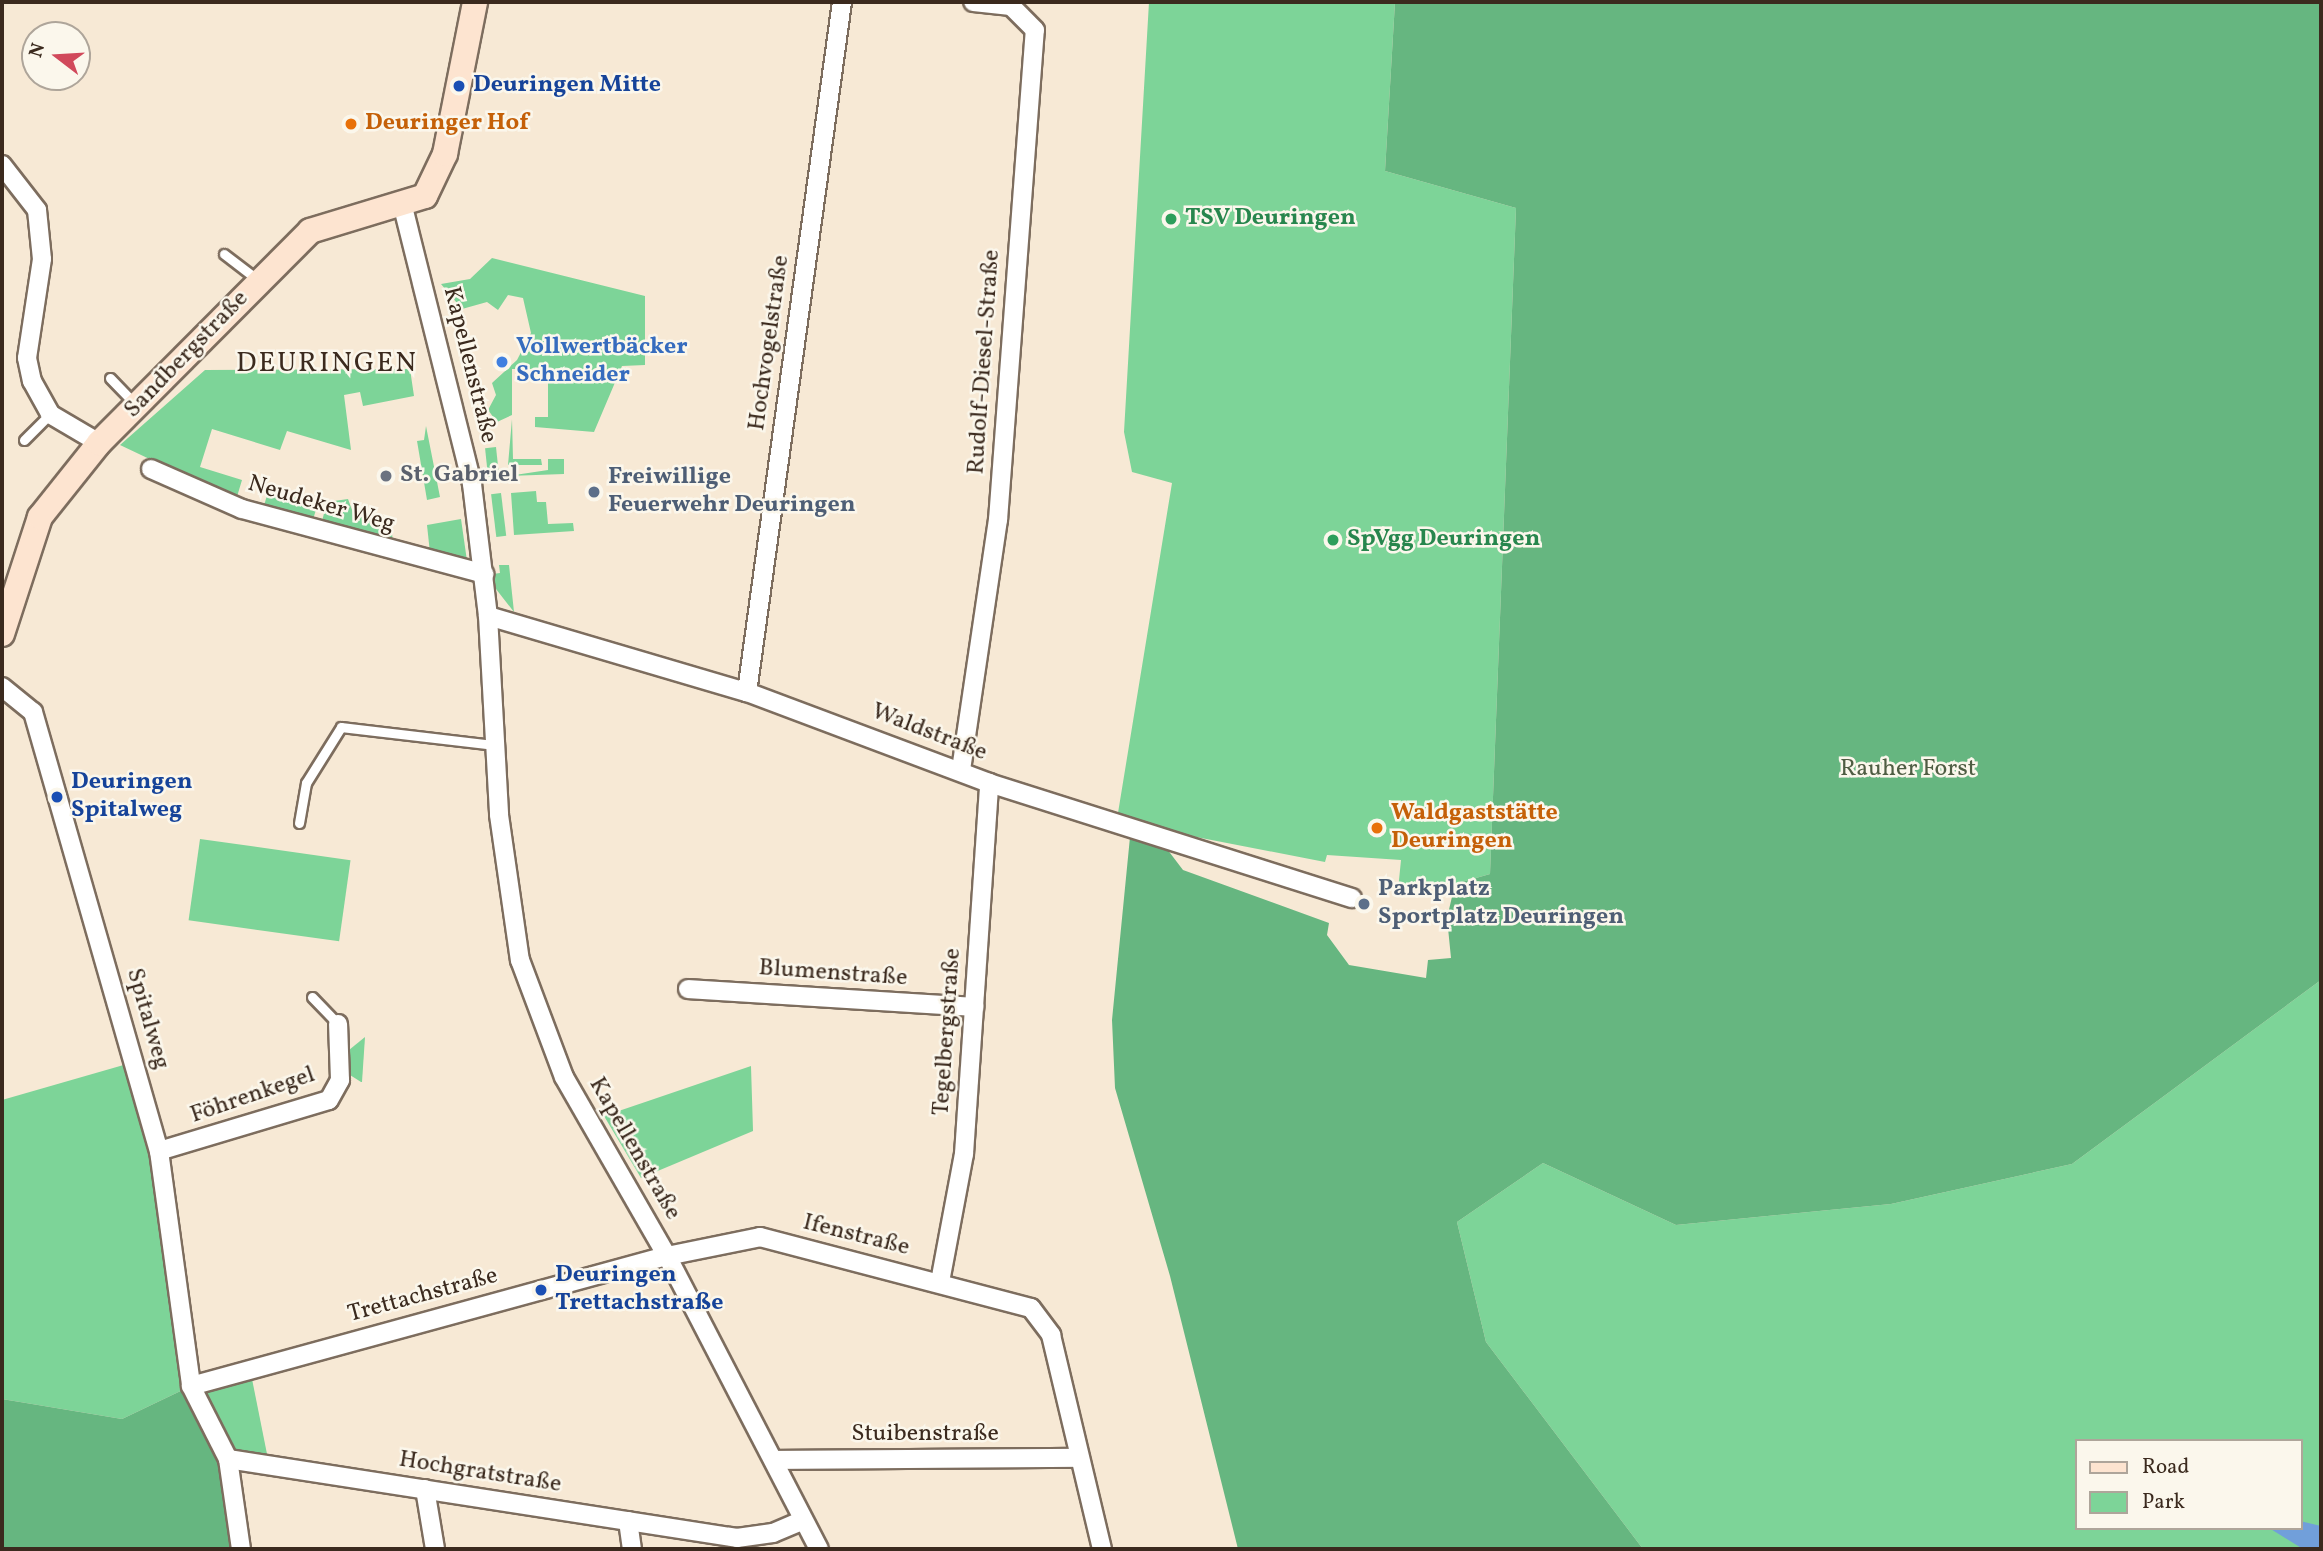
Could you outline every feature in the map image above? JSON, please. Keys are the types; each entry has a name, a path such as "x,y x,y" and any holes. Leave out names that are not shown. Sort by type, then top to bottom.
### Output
{"street":[{"name":"Sandbergstraße","path":"2,634 40,517 99,443 138,407 258,281 310,231 403,207 425,196 445,154 475,2"},
{"name":"Hochvogelstraße","path":"747,692 842,2"},
{"name":"Rudolf-Diesel-Straße","path":"961,770 998,520 1035,30 1011,6 972,2"},
{"path":"2,165 37,210 42,259 27,358 50,414 99,443"},
{"name":"Kapellenstraße","path":"403,207 454,396 484,574 495,745 511,906 539,1016 564,1077 667,1256 819,1549"},
{"name":"Neudeker Weg","path":"151,469 242,509 484,574"},
{"name":"Waldstraße","path":"488,616 747,692 961,770 989,783 1352,898"},
{"name":"Spitalweg","path":"2,687 33,712 159,1152 191,1386"},
{"name":"Tegelbergstraße","path":"940,1282 964,1154 989,783"},
{"name":"Blumenstraße","path":"688,989 974,1007"},
{"name":"Föhrenkegel","path":"159,1152 330,1100 340,1080 338,1024"},
{"name":"Ifenstraße","path":"667,1256 760,1237 1031,1308 1051,1335 1076,1458"},
{"name":"Trettachstraße","path":"191,1386 667,1256"},
{"path":"191,1386 228,1459 241,1549"},
{"path":"1076,1458 1102,1549"},
{"name":"Stuibenstraße","path":"775,1461 1076,1458"},
{"name":"Hochgratstraße","path":"228,1459 737,1538 773,1533 803,1520"},
{"path":"425,1489 435,1549"},
{"path":"628,1521 632,1549"}],"lane":[{"path":"225,254 258,281"},
{"path":"110,378 138,407"},
{"path":"24,440 50,414"},
{"path":"299,823 306,783 341,727 495,745"},
{"path":"312,997 338,1024"}],"green space":[{"name":"SpVgg Deuringen","path":"1149,2 1395,2 1385,171 1516,208 1490,874 1455,884 1415,882 1414,891 1398,890 1401,860 1327,855 1325,862 1191,836 1190,842 1117,819 1172,483 1132,472 1124,432"},
{"name":"Rauher Forst","path":"1395,2 2321,2 2321,980 2072,1164 1891,1204 1676,1225 1543,1163 1457,1222 1486,1342 1643,1549 1238,1549 1170,1276 1115,1088 1112,1020 1130,837 1167,849 1183,870 1329,923 1327,935 1349,965 1426,978 1428,960 1451,958 1447,918 1455,884 1490,874 1516,208 1385,171"},
{"path":"492,258 645,296 645,365 622,366 594,432 535,427 535,417 548,417 548,369 512,369 512,415 497,422 488,410 496,395 492,383 517,360 531,333 523,298 508,295 498,310 487,302 462,309 441,284 470,279"},
{"path":"410,369 414,396 363,406 360,392 344,395 351,450 287,431 280,450 212,429 200,467 242,480 236,500 120,445 205,370"},
{"path":"512,419 513,459 541,459 542,465 508,465"},
{"path":"426,426 440,497 427,500 417,441 424,440"},
{"path":"496,447 499,476 488,477 485,448"},
{"path":"548,459 564,459 564,474 508,476 548,470"},
{"path":"269,489 318,504 312,523 263,508"},
{"path":"536,491 537,502 546,502 548,524 573,523 574,531 514,535 511,493"},
{"path":"501,493 506,536 496,537 491,494"},
{"path":"348,499 355,518 374,514 376,524 391,522 393,544 321,525 327,502"},
{"path":"461,519 467,561 430,553 427,525"},
{"path":"499,565 509,565 514,612 496,589 493,574 500,573"},
{"path":"200,839 351,860 339,941 189,920"},
{"path":"2321,980 2321,1549 1643,1549 1486,1342 1457,1222 1543,1163 1676,1225 1891,1204 2072,1164"},
{"path":"365,1037 361,1082 350,1075 349,1050"},
{"path":"134,1062 159,1152 191,1386 122,1419 2,1399 2,1100"},
{"path":"751,1066 753,1131 641,1178 604,1116"},
{"path":"251,1374 268,1459 232,1454 199,1389"},
{"path":"191,1386 228,1459 241,1549 2,1549 2,1399 122,1419"}],"water":[{"path":"2302,1521 2321,1526 2321,1549 2303,1549 2272,1530 2302,1530"}],"place":[{"name":"Deuringen Mitte","path":"459,86"},
{"name":"Deuringer Hof","path":"351,124"},
{"name":"TSV Deuringen","path":"1171,219"},
{"name":"Vollwertbäcker Schneider","path":"502,362"},
{"name":"St. Gabriel","path":"386,476"},
{"name":"Freiwillige Feuerwehr Deuringen","path":"594,492"},
{"name":"SpVgg Deuringen","path":"1333,540"},
{"name":"Deuringen Spitalweg","path":"57,797"},
{"name":"Waldgaststätte Deuringen","path":"1377,828"},
{"name":"Parkplatz Sportplatz Deuringen","path":"1364,904"},
{"name":"Deuringen Trettachstraße","path":"541,1290"}],"district":[{"name":"DEURINGEN","path":"327,364"}]}
